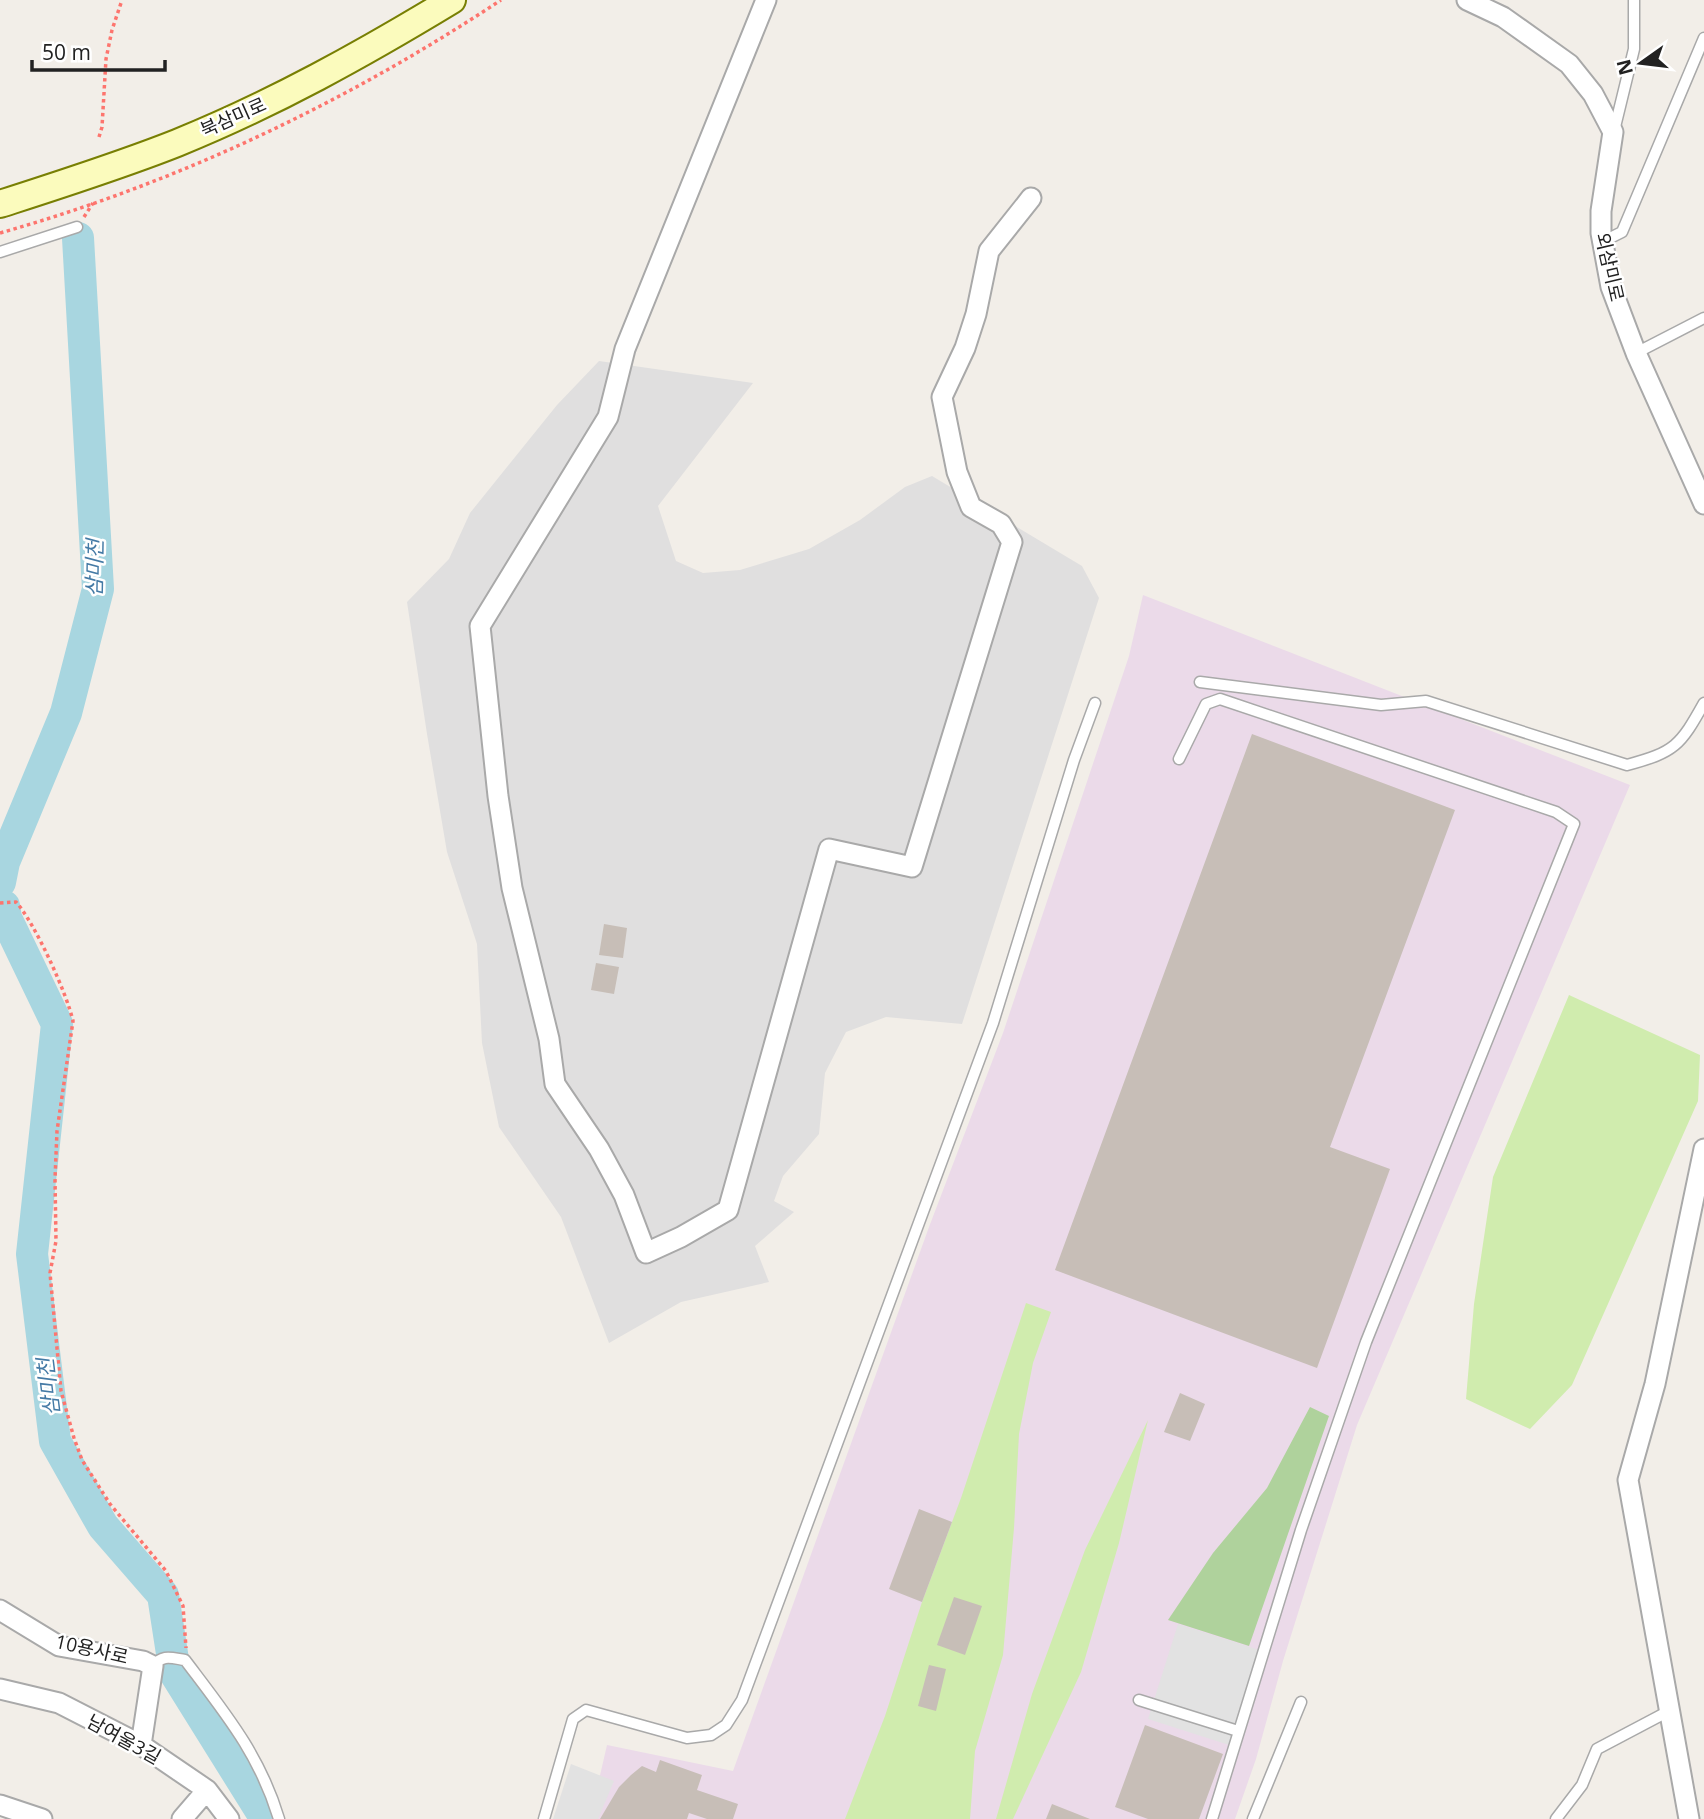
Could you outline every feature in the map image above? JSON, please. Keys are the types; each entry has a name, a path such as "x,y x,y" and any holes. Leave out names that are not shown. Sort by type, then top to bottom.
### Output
{"street":[{"name":"북삼미로","path":"0,204 177,143 251,110 324,74 452,0"},
{"path":"766,0 625,349 608,417 480,626 498,796 512,888 549,1039 555,1084 599,1149 624,1195 646,1252 728,1210 829,849 912,867 1012,542 1001,524 971,507 957,472 942,397 965,348 989,251 1031,198"},
{"path":"1467,0 1503,18 1569,64 1593,94 1613,132"},
{"name":"외삼미로","path":"1613,132 1601,211 1601,242 1611,287 1636,353 1704,504"},
{"path":"1689,1819 1628,1480 1655,1384 1704,1149"},
{"name":"10용사로","path":"0,1610 59,1646 143,1661 159,1661 141,1745"},
{"name":"남여울3길","path":"0,1689 59,1703 141,1745 207,1790 229,1819"},
{"path":"182,1819 207,1790"},
{"path":"0,1805 42,1819"}],"lane":[{"path":"1613,132 1634,49 1633,0"},
{"path":"1601,242 1622,232 1704,38"},
{"path":"0,252 77,227"},
{"path":"1636,353 1704,318"},
{"path":"1200,682 1381,705 1426,701 1627,765 1658,756 1675,747 1704,703"},
{"path":"1179,760 1206,704 1220,699 1556,812 1574,824 1366,1342 1301,1530 1212,1819"},
{"path":"544,1819 573,1719 586,1710 687,1738 711,1735 726,1726 742,1700 993,1023 1074,760 1095,703"},
{"path":"159,1661 182,1660 231,1720 270,1787 279,1819"},
{"path":"1139,1700 1238,1731"},
{"path":"1253,1819 1301,1702"},
{"path":"1556,1819 1582,1786 1597,1749 1669,1711"}],"path":[{"path":"99,137 106,59 122,0"},
{"path":"77,227 94,200"},
{"path":"0,903 16,902 27,917 74,1021 57,1131 56,1241 50,1273 61,1391 82,1460 110,1504 166,1571 183,1606 182,1660"}],"shaded area":[{"path":"599,361 753,383 658,506 676,561 703,573 740,570 809,549 860,520 905,487 932,476 1082,566 1099,598 962,1024 886,1017 846,1032 825,1073 819,1134 783,1176 774,1201 794,1212 755,1246 769,1282 681,1302 609,1343 561,1217 499,1127 482,1043 477,944 447,852 407,602 449,559 470,513 557,405"},
{"path":"1143,595 1630,785 1357,1425 1283,1661 1256,1759 1235,1819 590,1819 607,1745 733,1771 929,1227 1003,1033 1129,656"},
{"path":"1178,1624 1259,1650 1229,1745 1148,1719"},
{"path":"571,1764 614,1781 598,1819 553,1819"}],"green space":[{"path":"1569,995 1700,1055 1698,1101 1572,1385 1530,1429 1466,1399 1474,1304 1493,1177"},
{"path":"1026,1303 1051,1312 1033,1363 1019,1434 1003,1655 975,1751 970,1819 845,1819 885,1716"},
{"path":"1310,1407 1329,1416 1249,1646 1168,1620 1213,1553 1267,1488"},
{"path":"1148,1420 1119,1543 1081,1672 1013,1819 996,1819 1032,1694 1085,1550"}],"building":[{"path":"1252,734 1455,810 1330,1147 1390,1169 1317,1368 1055,1270"},
{"path":"604,924 627,928 623,958 599,955"},
{"path":"596,963 619,967 614,994 591,990"},
{"path":"1180,1393 1205,1404 1190,1441 1164,1432"},
{"path":"919,1509 952,1522 922,1602 889,1589"},
{"path":"954,1597 982,1606 965,1655 937,1645"},
{"path":"929,1665 946,1669 936,1711 918,1706"},
{"path":"1145,1725 1223,1754 1199,1819 1148,1819 1115,1807"},
{"path":"660,1760 702,1775 697,1790 738,1804 733,1819 707,1819 689,1813 687,1819 600,1819 619,1787 631,1775 642,1766 656,1772"},
{"path":"1052,1804 1090,1819 1046,1819"}],"waterway":[{"name":"삼미천","path":"0,882 4,862 66,713 98,589 78,238"},
{"name":"삼미천","path":"4,906 6,918 57,1024 32,1254 55,1441 103,1526 163,1595 175,1673 266,1819"}]}
